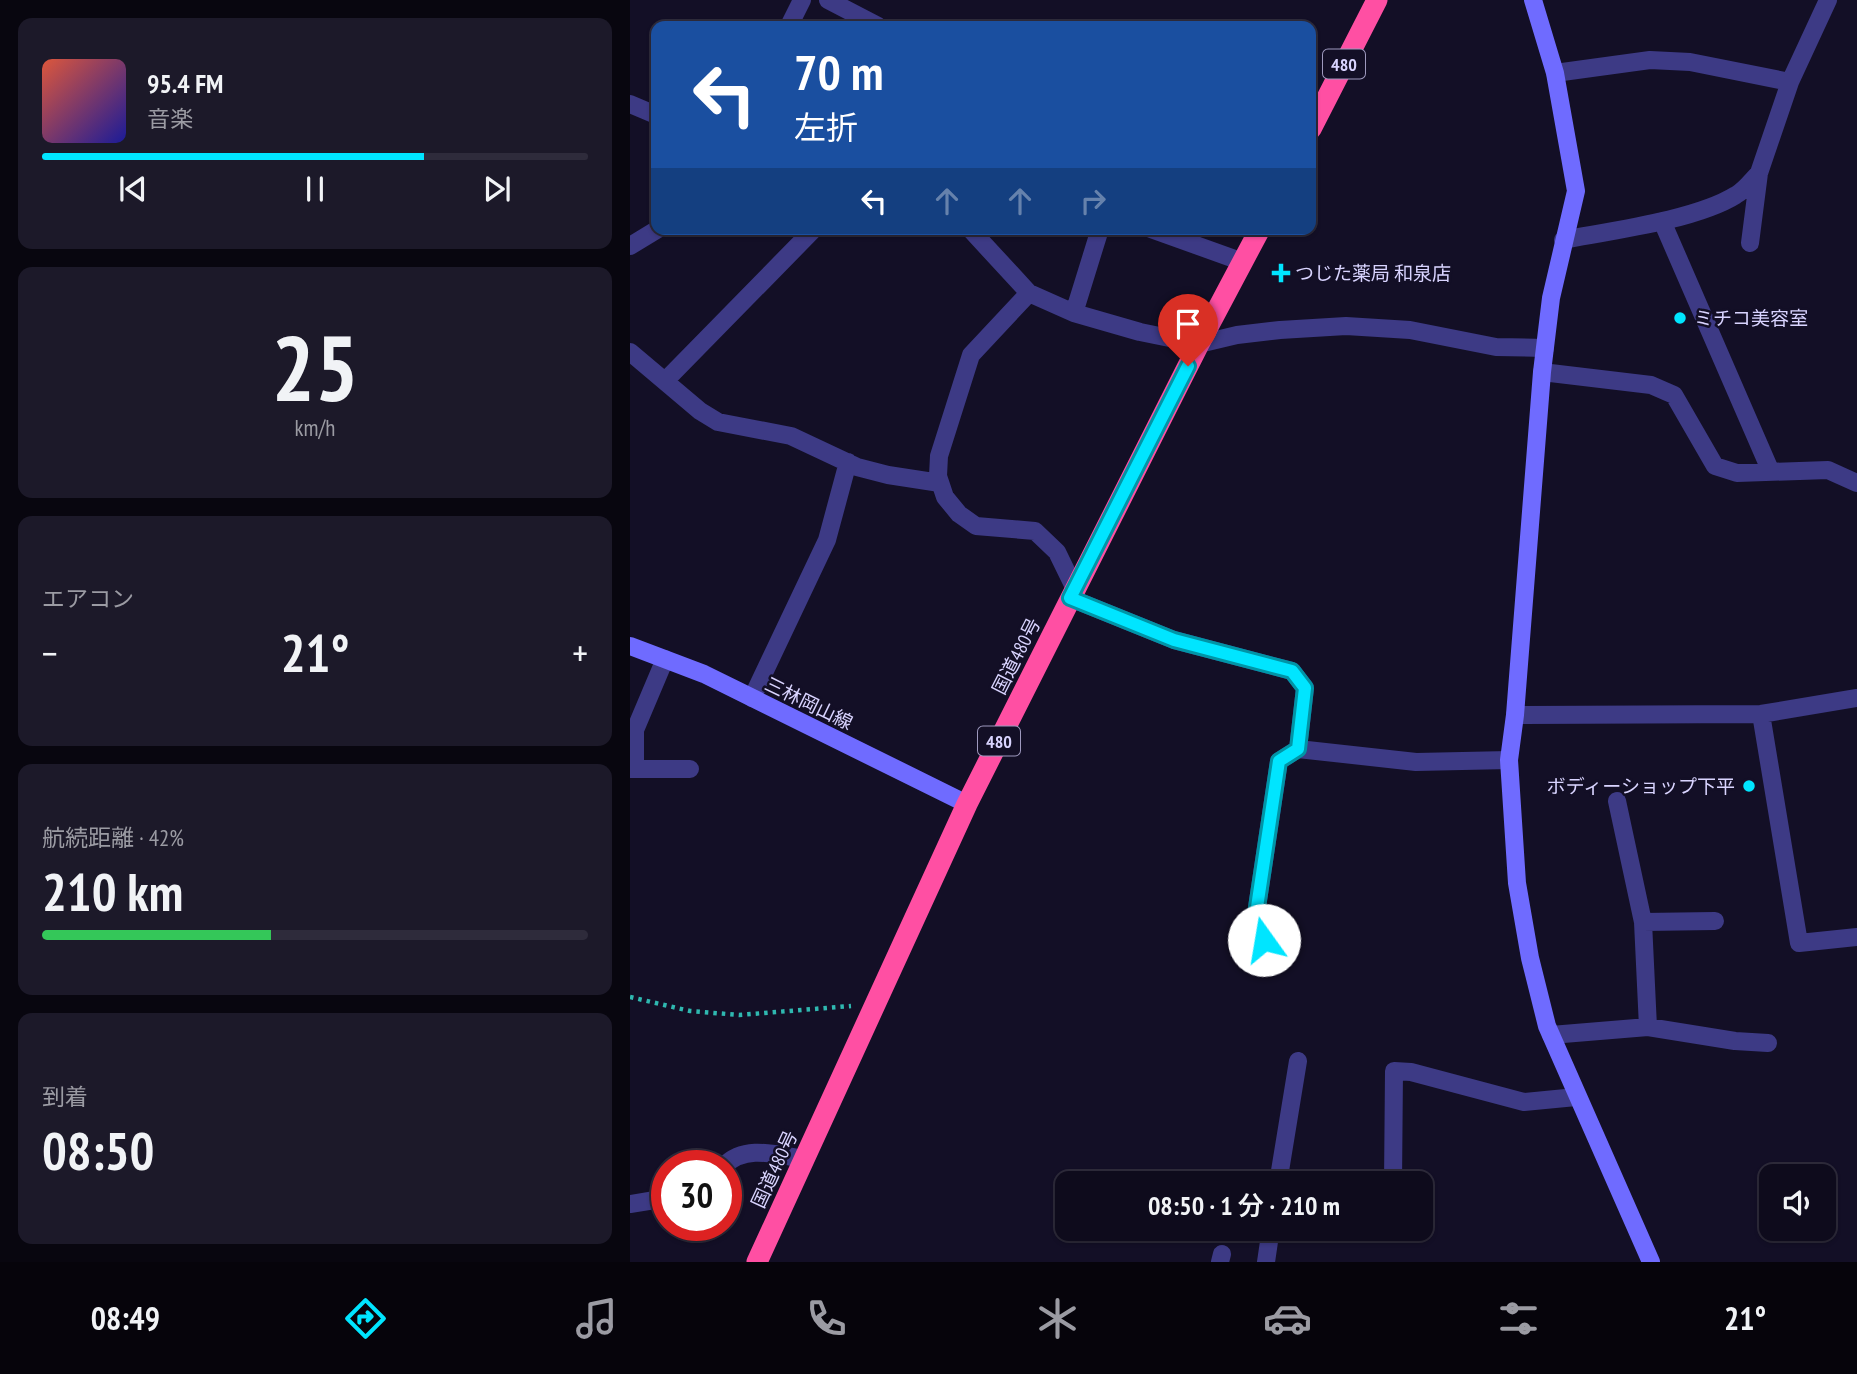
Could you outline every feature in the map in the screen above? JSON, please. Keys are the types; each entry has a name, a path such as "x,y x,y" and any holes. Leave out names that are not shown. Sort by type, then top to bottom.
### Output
{"highway":[{"name":"480","path":"1316,119 1377,0"},
{"name":"国道480号","path":"757,1262 967,804 1199,344 1257,235"}],"street":[{"path":"792,21 802,0"},
{"path":"828,0 868,21"},
{"path":"1533,0 1555,73 1576,191 1551,298 1542,372 1516,715 1509,760 1517,883 1530,958 1551,1035 1576,1097 1651,1262"},
{"path":"1751,243 1759,173 1790,82 1828,0"},
{"path":"1555,73 1650,60 1690,62 1790,82"},
{"path":"630,104 651,113"},
{"path":"1563,240 1662,220 1714,206 1737,195 1759,173"},
{"path":"1662,220 1771,472"},
{"path":"630,246 651,233"},
{"path":"665,382 808,235"},
{"path":"976,235 1029,293 1074,313 1140,332 1199,344 1237,335 1346,326 1410,330 1496,346 1545,348"},
{"path":"1074,313 1098,235"},
{"path":"1168,235 1243,262"},
{"path":"1029,293 971,355 939,456 940,483 945,497 959,514 976,526 1035,531 1057,552 1073,594 1174,640 1292,671 1305,688 1298,749"},
{"path":"630,352 718,422 791,436 848,463 888,475 940,483"},
{"path":"1542,372 1651,385 1667,390 1674,395 1715,467 1737,473 1828,470 1857,483"},
{"path":"752,698 827,540 848,463"},
{"name":"三林岡山線","path":"630,646 704,674 967,804"},
{"path":"665,659 635,730 633,769 690,769"},
{"path":"1516,715 1761,714 1857,698"},
{"path":"1761,714 1799,943 1857,937"},
{"path":"1264,940 1256,914 1279,761 1298,749 1416,762 1509,760"},
{"path":"1617,801 1643,922 1648,1027"},
{"path":"1643,922 1715,921"},
{"path":"1551,1035 1648,1027 1735,1041 1768,1043"},
{"path":"1280,1171 1298,1061"},
{"path":"1393,1171 1394,1071 1411,1072 1524,1102 1576,1097"},
{"path":"742,1153 804,1159"},
{"path":"630,1204 651,1201"},
{"path":"1266,1262 1269,1241"}],"path":[{"path":"630,997 690,1011 739,1015 875,1004"}],"place":[{"name":"つじた薬局 和泉店","path":"1281,273"},
{"name":"ミチコ美容室","path":"1680,318"},
{"name":"ボディーショップ下平","path":"1749,786"}],"route":[{"path":"1188,366 1070,598 1174,640 1292,671 1305,688 1298,749 1279,761 1256,914 1264,940"}]}
